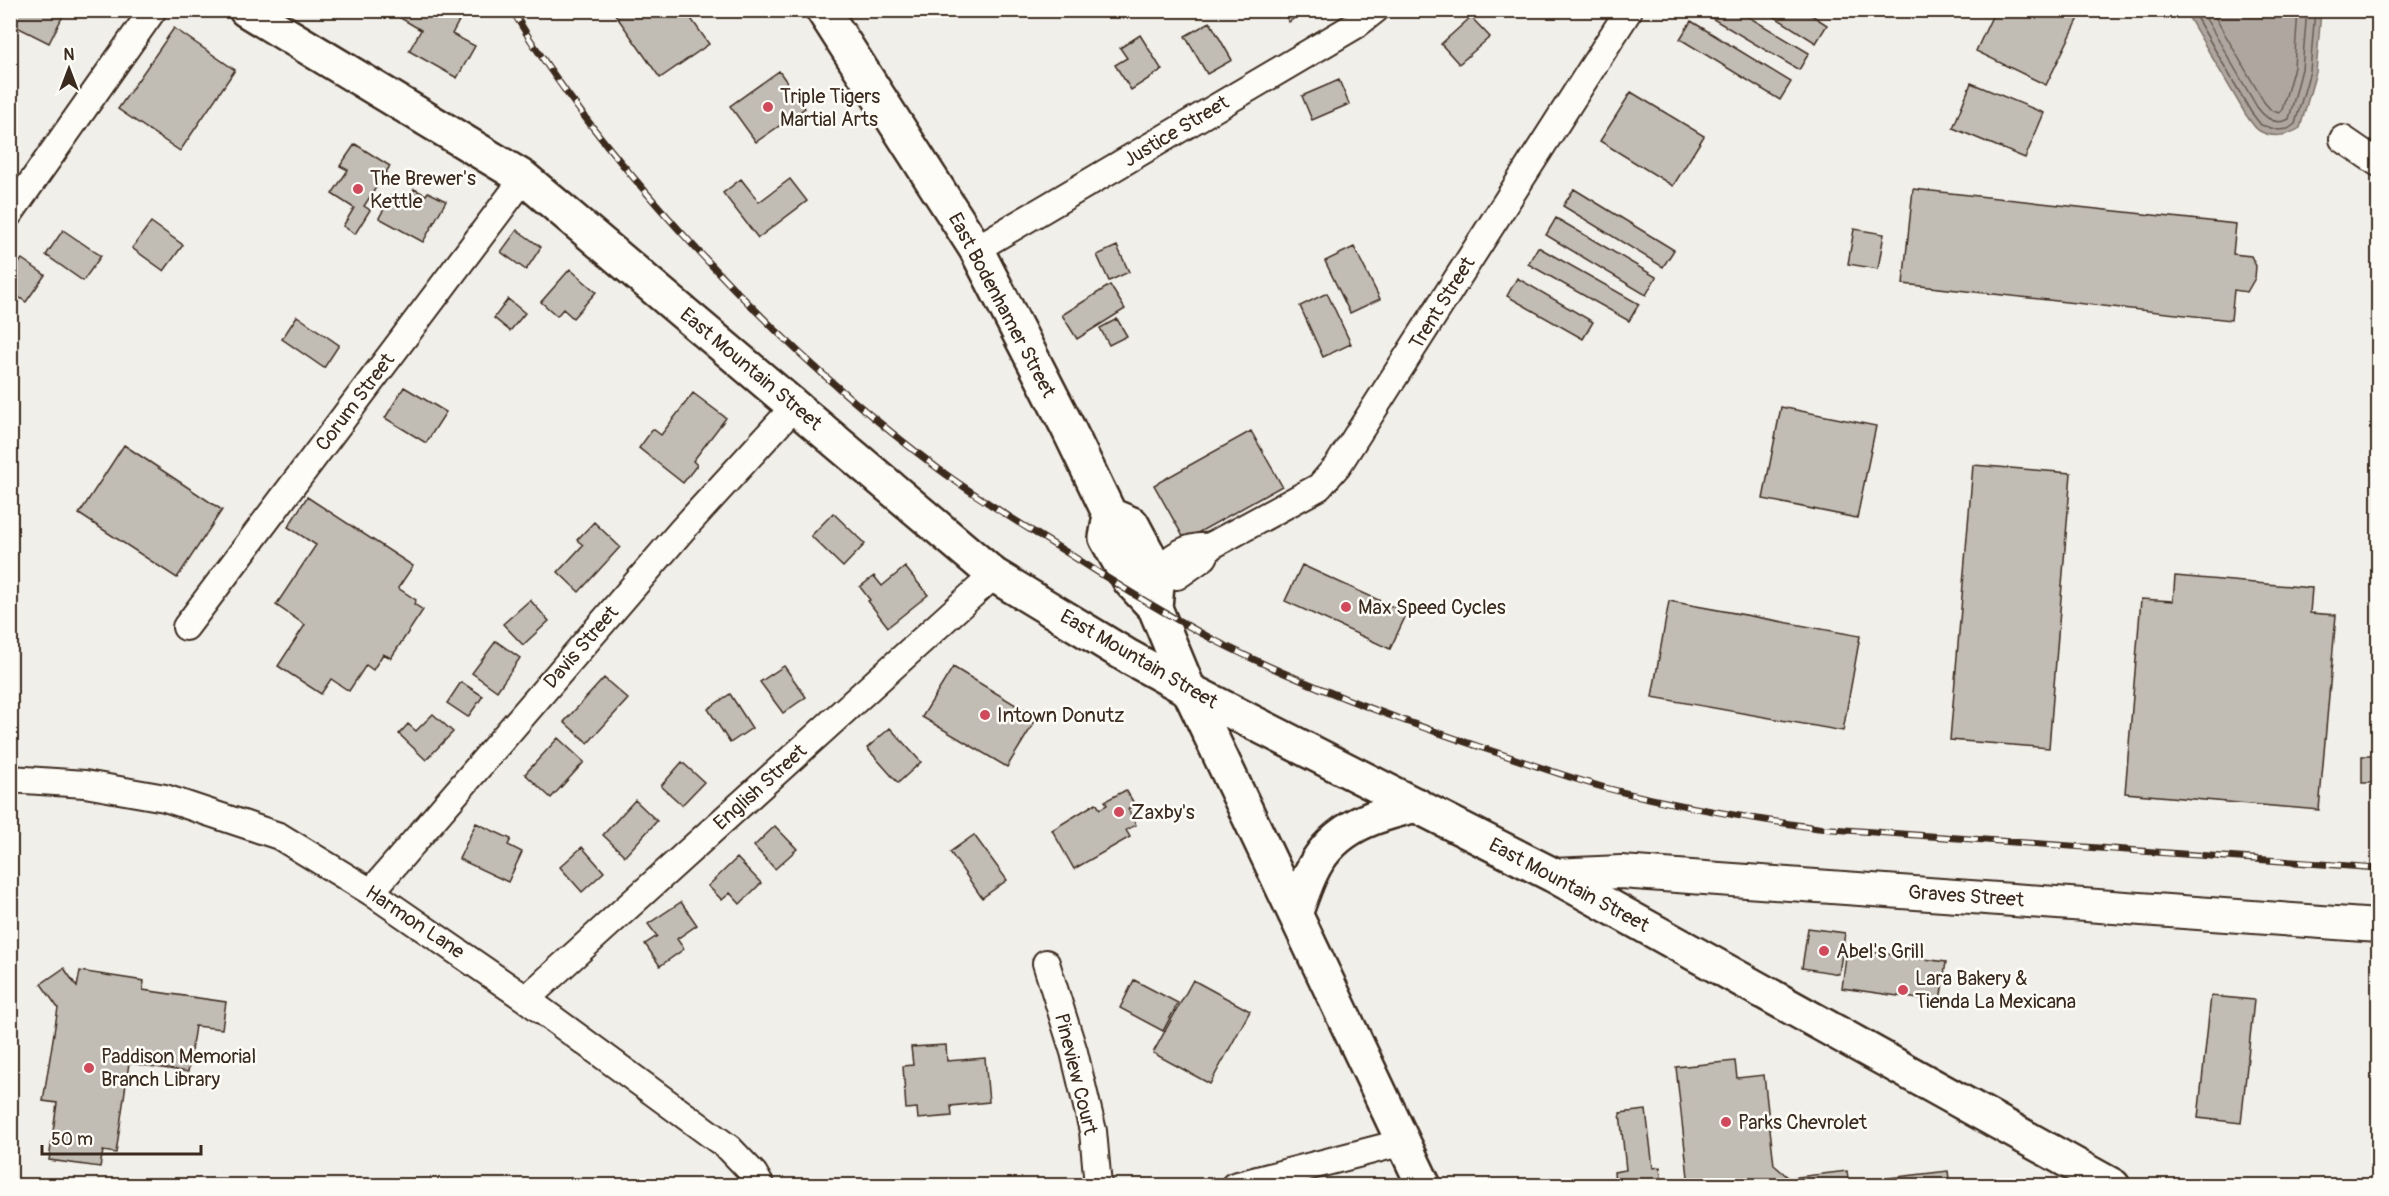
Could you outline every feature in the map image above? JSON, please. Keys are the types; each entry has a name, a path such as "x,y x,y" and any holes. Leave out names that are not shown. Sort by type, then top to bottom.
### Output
{"main road":[{"name":"East Mountain Street","path":"246,10 524,178 994,575 1129,657 1189,690 1553,875 2113,1185"},
{"name":"East Bodenhamer Street","path":"824,10 976,249 1068,428 1110,515 1106,538 1130,581 1155,608 1189,690 1424,1185"},
{"path":"1110,515 1132,524 1158,573"},
{"name":"East Bodenhamer Street","path":"1155,608 1158,573"},
{"path":"1296,914 1313,868 1324,850 1340,835 1359,822 1381,813 1418,805"}],"street":[{"path":"10,213 153,10"},
{"name":"Justice Street","path":"976,249 1356,25 1375,10"},
{"name":"Trent Street","path":"1158,573 1177,576 1204,557 1209,547 1319,487 1338,465 1629,10"},
{"path":"2343,139 2379,163"},
{"name":"Corum Street","path":"186,627 524,178"},
{"name":"Davis Street","path":"371,891 682,530 795,406"},
{"name":"English Street","path":"526,999 994,575"},
{"name":"Harmon Lane","path":"10,779 85,784 165,798 279,836 371,891 526,999 729,1148 754,1174 761,1185"},
{"name":"Graves Street","path":"1553,875 1621,872 2379,926"},
{"name":"Pineview Court","path":"1046,963 1074,1052 1093,1131 1098,1185"},
{"path":"1234,1185 1404,1142"}],"water":[{"path":"2185,11 2321,11 2316,72 2300,128 2280,135 2269,135 2256,129"}],"building":[{"path":"17,10 66,10 49,43 11,24"},
{"path":"387,10 454,10 462,15 452,34 475,46 457,78 409,51 421,30"},
{"path":"612,10 685,10 709,44 660,78"},
{"path":"1281,10 1306,10 1289,22"},
{"path":"1698,10 1737,10 1809,53 1799,70"},
{"path":"1764,10 1804,10 1827,25 1816,43"},
{"path":"1995,10 2083,10 2046,85 1976,51"},
{"path":"1471,17 1490,37 1459,64 1441,44"},
{"path":"1691,21 1791,82 1780,100 1680,39"},
{"path":"1210,22 1232,60 1207,74 1185,36"},
{"path":"174,28 235,70 180,151 118,109"},
{"path":"1140,35 1162,70 1131,90 1115,65 1127,58 1120,48"},
{"name":"Triple Tigers Martial Arts","path":"779,71 805,108 756,142 730,106"},
{"path":"1339,80 1349,104 1312,120 1302,96"},
{"path":"1971,83 2044,113 2025,158 1953,128"},
{"path":"1631,92 1704,136 1673,186 1600,141"},
{"path":"355,144 390,166 364,206 370,210 355,234 343,226 354,208 332,194 348,170 340,166"},
{"path":"741,179 759,202 790,179 807,201 758,238 723,193"},
{"path":"414,189 426,195 428,192 446,201 423,242 379,218 391,196 406,205"},
{"path":"1574,189 1674,250 1663,267 1563,206"},
{"path":"1913,189 2236,224 2233,254 2251,256 2256,266 2255,278 2247,292 2234,290 2231,320 1903,284"},
{"path":"1556,218 1656,277 1646,295 1546,235"},
{"path":"151,222 183,245 164,271 132,248"},
{"path":"1854,229 1884,234 1878,269 1848,264"},
{"path":"63,230 101,256 83,281 46,255"},
{"path":"517,230 541,247 526,270 501,252"},
{"path":"1117,246 1129,272 1109,281 1097,255"},
{"path":"1354,247 1380,299 1350,313 1325,261"},
{"path":"1538,247 1639,304 1629,321 1528,264"},
{"path":"22,259 45,275 26,302 10,291 10,275"},
{"path":"570,269 596,292 573,318 563,309 557,316 541,302"},
{"path":"1517,278 1593,322 1583,339 1507,296"},
{"path":"1110,285 1125,309 1077,339 1062,315"},
{"path":"1327,293 1351,344 1323,357 1300,306"},
{"path":"508,299 525,313 510,331 494,318"},
{"path":"297,316 339,345 324,368 282,339"},
{"path":"1117,319 1127,336 1109,345 1100,328"},
{"path":"404,387 446,412 426,443 385,418"},
{"path":"693,393 726,418 693,461 697,465 683,483 639,448 653,429 661,435"},
{"path":"1781,407 1876,426 1857,518 1763,499"},
{"path":"1251,431 1282,486 1185,540 1154,485"},
{"path":"124,445 222,510 177,578 79,514"},
{"path":"1973,465 2071,473 2049,748 1950,740"},
{"path":"307,497 413,566 398,588 416,600 414,604 423,610 391,658 383,654 373,670 366,665 349,691 331,679 321,694 278,666 305,625 276,605 316,545 288,527"},
{"path":"833,513 865,544 843,567 811,536"},
{"path":"594,522 620,547 579,592 558,572 583,545 577,540"},
{"name":"Max Speed Cycles","path":"1302,565 1407,613 1390,649 1285,601"},
{"path":"905,567 928,595 888,627 860,587 874,576 882,586"},
{"path":"2175,576 2312,588 2310,613 2336,615 2319,810 2125,793 2141,599 2173,601"},
{"path":"530,600 549,621 523,645 503,624"},
{"path":"1669,601 1860,636 1843,731 1652,697"},
{"path":"496,641 520,658 497,691 472,673"},
{"path":"784,666 806,697 783,713 760,682"},
{"path":"953,667 1037,718 1007,767 922,717"},
{"path":"604,678 628,699 588,743 564,722"},
{"path":"461,682 483,696 468,717 447,703"},
{"path":"730,694 752,728 730,743 708,709"},
{"path":"433,714 453,732 426,760 399,734 408,724 416,731"},
{"path":"890,728 921,762 898,783 867,748"},
{"path":"558,738 584,762 551,798 525,774"},
{"path":"2362,756 2378,756 2378,783 2362,783"},
{"path":"682,762 704,782 682,805 661,786"},
{"path":"1126,790 1135,805 1128,809 1136,825 1126,830 1130,837 1074,869 1052,830 1096,803 1100,809 1107,805 1105,801"},
{"path":"635,800 657,821 625,856 603,835"},
{"path":"476,823 511,839 508,845 522,852 508,882 459,859"},
{"path":"775,826 797,849 775,869 754,846"},
{"path":"974,835 1007,880 982,898 950,852"},
{"path":"582,847 604,872 582,892 560,867"},
{"path":"737,858 761,883 740,904 730,893 722,900 708,886"},
{"path":"681,902 697,925 677,939 684,949 660,966 645,944 657,936 648,924"},
{"name":"Abel's Grill","path":"1808,928 1845,933 1839,974 1802,968"},
{"path":"1847,949 1946,962 1940,1002 1842,988"},
{"name":"Paddison Memorial Branch Library","path":"64,968 77,987 80,971 144,981 143,990 226,1002 222,1029 195,1026 188,1072 129,1063 116,1153 103,1151 100,1167 49,1160 57,1103 43,1101 58,1008 41,984"},
{"path":"1134,980 1178,1003 1163,1031 1120,1008"},
{"path":"1193,980 1250,1011 1210,1084 1153,1053"},
{"path":"2211,996 2254,1000 2241,1123 2198,1118"},
{"path":"946,1045 947,1061 985,1058 989,1102 951,1106 952,1116 918,1119 917,1108 906,1109 903,1066 913,1065 911,1047"},
{"name":"Parks Chevrolet","path":"1735,1061 1737,1078 1764,1075 1774,1165 1789,1178 1847,1171 1849,1186 1689,1186 1676,1067"},
{"path":"1646,1110 1653,1168 1660,1167 1662,1186 1615,1186 1614,1172 1626,1170 1620,1113"},
{"path":"1948,1171 1950,1186 1889,1186 1889,1178"}],"railway":[{"path":"512,10 570,98 658,206 741,296 837,387 940,470 989,504 1145,601 1249,657 1378,711 1558,773 1606,788 1712,811 1818,828 2378,868"}],"place":[{"name":"Triple Tigers Martial Arts","path":"768,107"},
{"name":"The Brewer's Kettle","path":"358,189"},
{"name":"Max Speed Cycles","path":"1346,607"},
{"name":"Intown Donutz","path":"985,715"},
{"name":"Zaxby's","path":"1119,812"},
{"name":"Abel's Grill","path":"1824,951"},
{"name":"Lara Bakery & Tienda La Mexicana","path":"1903,990"},
{"name":"Paddison Memorial Branch Library","path":"89,1068"},
{"name":"Parks Chevrolet","path":"1726,1122"}]}
